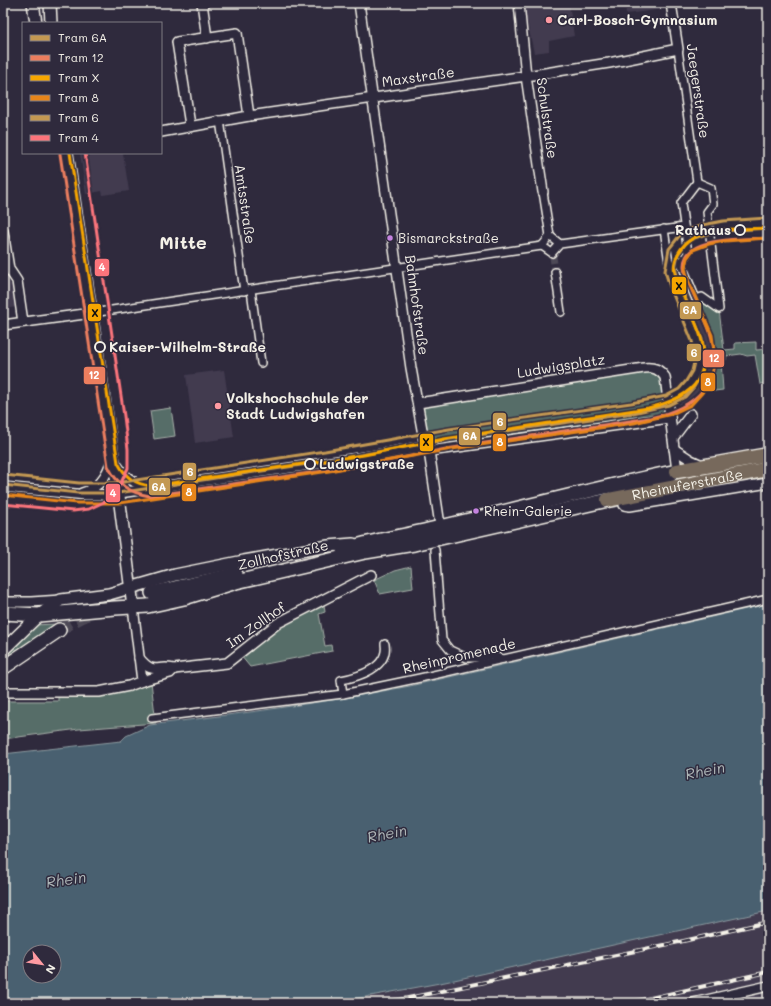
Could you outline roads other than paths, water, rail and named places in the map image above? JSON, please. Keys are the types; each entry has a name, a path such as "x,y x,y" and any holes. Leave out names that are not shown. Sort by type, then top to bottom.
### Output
{"main road":[{"name":"Rheinuferstraße","path":"441,532 624,482 768,455"},
{"name":"Rheinuferstraße","path":"441,532 768,469"},
{"name":"Zollhofstraße","path":"3,613 39,615 148,606 184,598 236,582 364,547 441,532"},
{"path":"152,593 364,547"},
{"path":"3,668 59,630"}],"street":[{"path":"33,3 36,22"},
{"path":"50,3 52,22"},
{"path":"202,3 207,38"},
{"name":"Bahnhofstraße","path":"359,3 411,368 441,532"},
{"name":"Schulstraße","path":"519,3 526,76 550,236"},
{"name":"Jaegerstraße","path":"671,3 697,182"},
{"path":"190,126 177,42 237,33 249,116"},
{"name":"Maxstraße","path":"162,132 220,120 526,76 678,49"},
{"name":"Amtsstraße","path":"220,120 261,363"},
{"path":"3,692 99,692 129,686 142,681 118,494 67,154"},
{"path":"697,182 711,188 713,204 707,212 719,309 702,297 696,299 681,263 688,253 684,227 681,203 697,182"},
{"path":"3,325 542,246 550,236 560,244 684,227"},
{"path":"664,229 672,281 685,273"},
{"path":"3,231 9,270 17,281 23,322"},
{"path":"542,246 553,255 560,244"},
{"path":"555,272 561,312"},
{"name":"Ludwigsplatz","path":"418,403 651,368 661,371 666,377 670,418"},
{"path":"673,438 691,414"},
{"path":"3,487 95,496 118,494 372,456 670,418 677,471"},
{"path":"674,449 691,460 705,466"},
{"path":"112,456 118,467 132,481 144,486 160,488"},
{"path":"76,494 88,491 99,484 110,468 112,456"},
{"name":"Rheinuferstraße","path":"608,500 615,491 669,479 677,471"},
{"path":"624,504 630,506 768,483"},
{"name":"Zollhofstraße","path":"61,600 109,594 175,575 244,560 328,546 364,547"},
{"path":"435,550 442,640 450,650 467,658 479,658 491,655 504,659"},
{"name":"Im Zollhof","path":"139,658 145,665 152,669 174,669 226,663 278,623 371,575"},
{"name":"Rheinpromenade","path":"152,718 343,694 768,599"},
{"path":"3,602 61,600"},
{"path":"3,650 39,615 61,600"},
{"path":"343,694 341,680 359,676 374,668 383,656 385,648 384,644"},
{"name":"Im Zollhof","path":"142,681 170,673 174,669"},
{"path":"693,1003 768,986"}],"water":[{"name":"Rhein","path":"768,604 768,911 445,982 333,1003 3,1003 3,754 121,741 126,736 150,725 345,698 410,686"}],"tunnel":[{"path":"553,256 555,272"},
{"path":"59,630 93,612 116,603 152,593"}],"railway":[{"path":"384,1003 679,942 768,922"},
{"path":"628,1003 768,972"}],"tram line":[{"name":"12","path":"60,154 108,466 120,483 125,487 136,493 150,496 366,465 446,449 650,418 681,408 693,400 703,390 710,379 714,366 714,350 710,332 685,273 685,260 691,251 701,245 729,240 768,238"},
{"name":"X","path":"70,154 118,463 124,473 136,482 151,486 364,455 444,439 648,408 665,403 690,390 698,380 703,369 704,356 702,341 675,273 674,268 676,257 686,243 707,233 719,230 768,228"},
{"name":"4","path":"3,504 73,511 89,509 104,502 119,487 128,468 128,449 124,416 85,154"},
{"name":"6","path":"4,475 79,483 117,483 325,451 449,429 631,403 666,396 679,389 686,381 692,371 695,358 692,341 665,271 669,249 680,235 688,230 703,225 723,221 767,218"},
{"name":"6A","path":"3,485 78,493 118,493 327,461 450,439 633,413 669,405 685,397 694,387 701,375 705,358 702,338 679,283 675,268 678,254 686,243 706,234 724,231 768,228"},
{"name":"8","path":"3,495 77,503 120,503 329,471 452,449 634,423 672,414 691,405 702,393 710,378 715,359 712,335 688,280 685,268 687,258 693,250 709,244 725,241 768,238"}],"place":[{"name":"Carl-Bosch-Gymnasium","path":"549,20"},
{"name":"Rathaus","path":"740,230"},
{"name":"Bismarckstraße","path":"390,238"},
{"name":"Kaiser-Wilhelm-Straße","path":"100,347"},
{"name":"Volkshochschule der Stadt Ludwigshafen","path":"218,406"},
{"name":"Ludwigstraße","path":"310,464"},
{"name":"Rhein-Galerie","path":"476,511"}],"district":[{"name":"Mitte","path":"183,243"}]}
